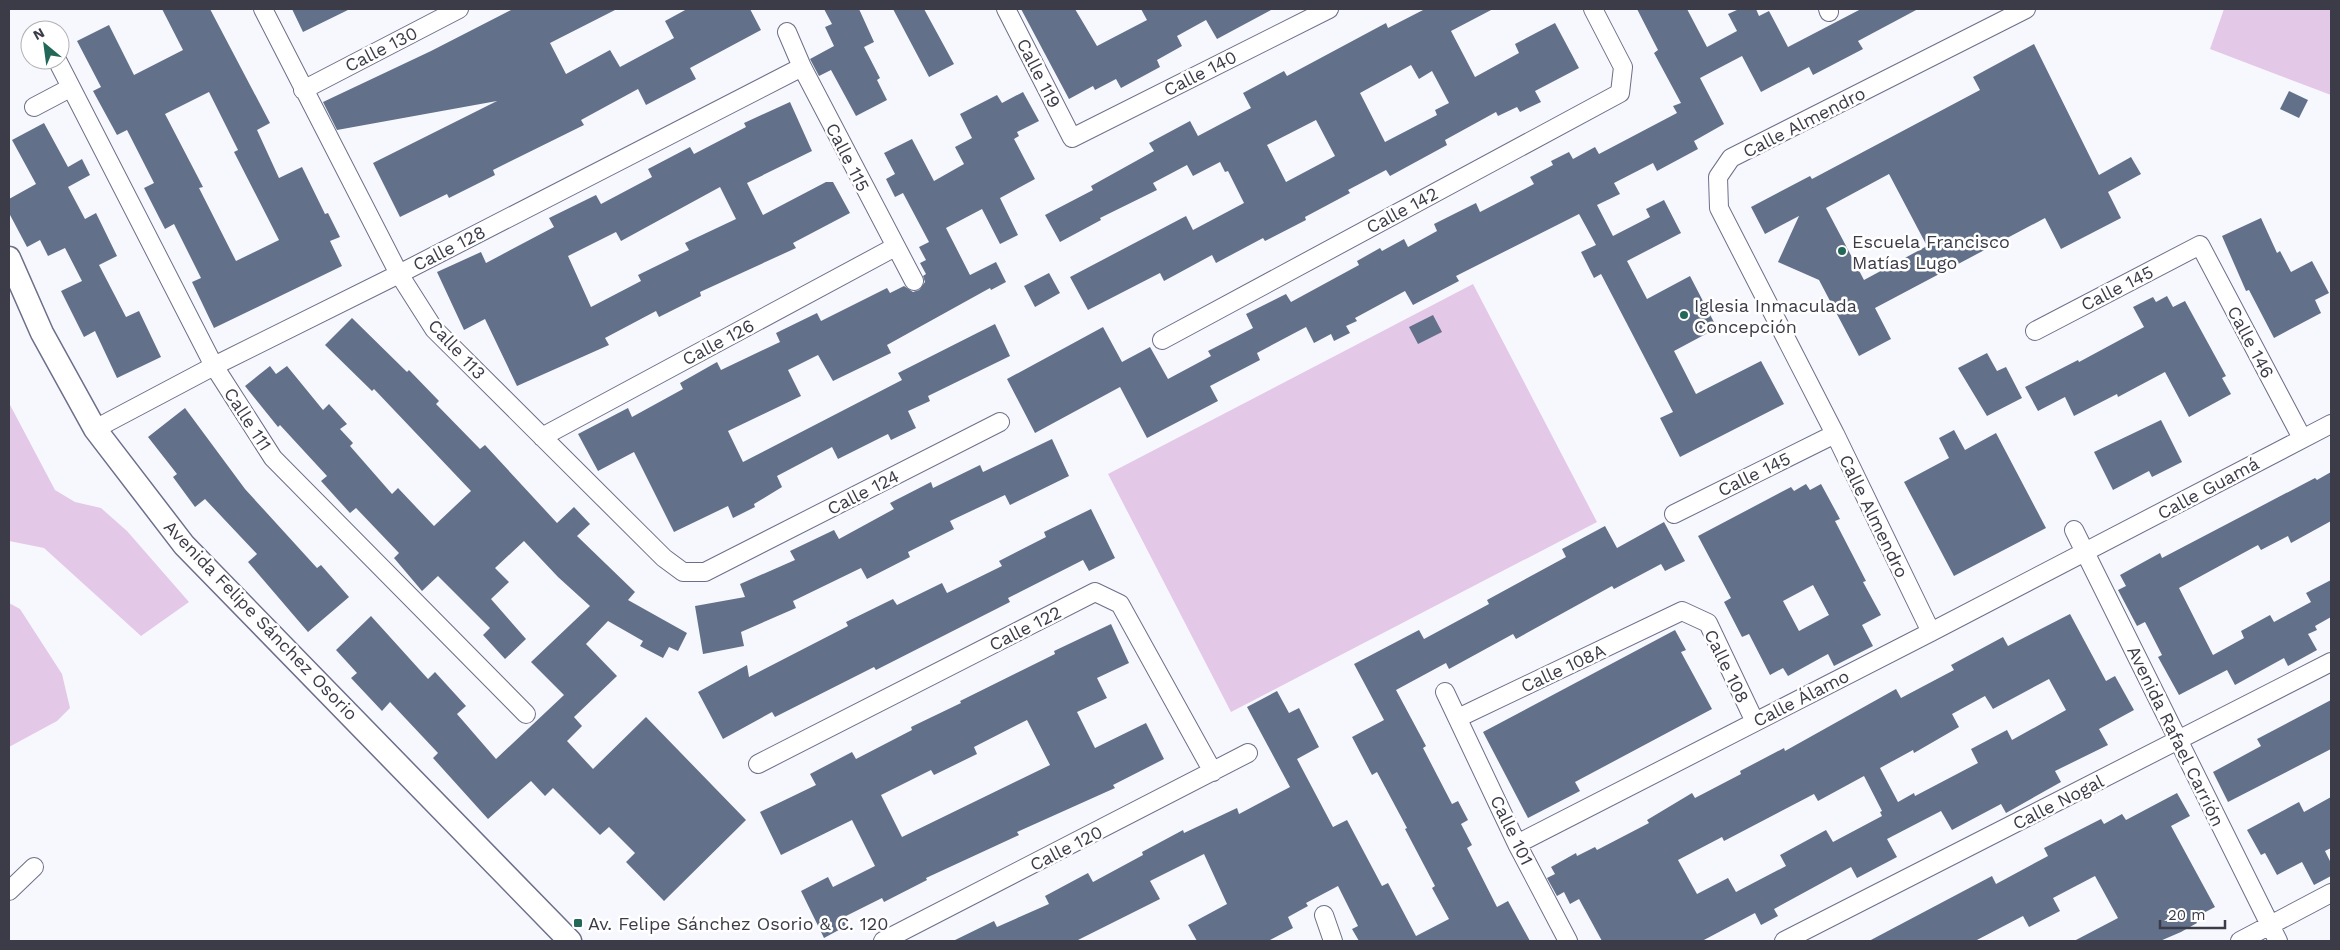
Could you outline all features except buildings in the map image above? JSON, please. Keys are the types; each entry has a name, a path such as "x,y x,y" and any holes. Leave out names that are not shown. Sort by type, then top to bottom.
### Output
{"street":[{"name":"Calle 113","path":"263,9 303,90 400,274 434,329 664,558 683,572 705,572 726,561"},
{"name":"Calle 130","path":"303,90 460,9"},
{"name":"Calle 119","path":"1006,9 1072,138"},
{"name":"Calle 140","path":"1072,138 1329,9"},
{"name":"Calle 142","path":"1162,340 1620,93 1623,67 1593,9"},
{"name":"Calle Almendro","path":"1931,632 1834,434 1719,208 1718,176 1731,158 2026,9"},
{"name":"Calle 115","path":"787,32 802,67 895,248 914,281"},
{"name":"Calle 128","path":"96,429 214,366 400,274 802,67"},
{"name":"Calle 111","path":"62,70 214,366 273,458 526,714"},
{"path":"34,107 70,88"},
{"name":"Calle 145","path":"2035,331 2200,245"},
{"name":"Calle 146","path":"2200,245 2302,438"},
{"name":"Calle 126","path":"542,437 895,248"},
{"name":"Avenida Felipe Sánchez Osorio","path":"9,258 42,332 96,429 184,544 570,941"},
{"name":"Calle 124","path":"726,561 1000,422"},
{"name":"Calle Guamá","path":"2085,552 2331,424"},
{"name":"Calle 145","path":"1674,514 1834,434"},
{"name":"Avenida Rafael Carrión","path":"2074,530 2278,941"},
{"name":"Calle Álamo","path":"1517,844 2085,552"},
{"name":"Calle 122","path":"758,764 1095,592 1120,604 1213,772"},
{"name":"Calle 108A","path":"1458,718 1682,611 1693,616"},
{"name":"Calle 108","path":"1693,616 1708,623 1755,722"},
{"name":"Calle Nogal","path":"1784,941 2331,662"},
{"path":"1445,692 1458,718"},
{"name":"Calle 101","path":"1458,718 1517,844 1568,941"},
{"name":"Calle 120","path":"883,941 1248,753"},
{"path":"9,891 34,867"},
{"path":"2240,941 2331,893"},
{"path":"1324,915 1329,940"}],"shaded area":[{"path":"2224,9 2331,9 2331,95 2210,49"},
{"path":"1473,284 1597,522 1231,712 1108,474"},
{"path":"9,403 55,490 75,502 101,508 127,531 189,602 141,636 44,548 9,541"},
{"path":"9,603 20,609 62,674 70,708 57,721 9,747"}],"place":[{"name":"Escuela Francisco Matías Lugo","path":"1842,251"},
{"name":"Iglesia Inmaculada Concepción","path":"1684,315"},
{"name":"Av. Felipe Sánchez Osorio & C. 120","path":"578,923"}]}
